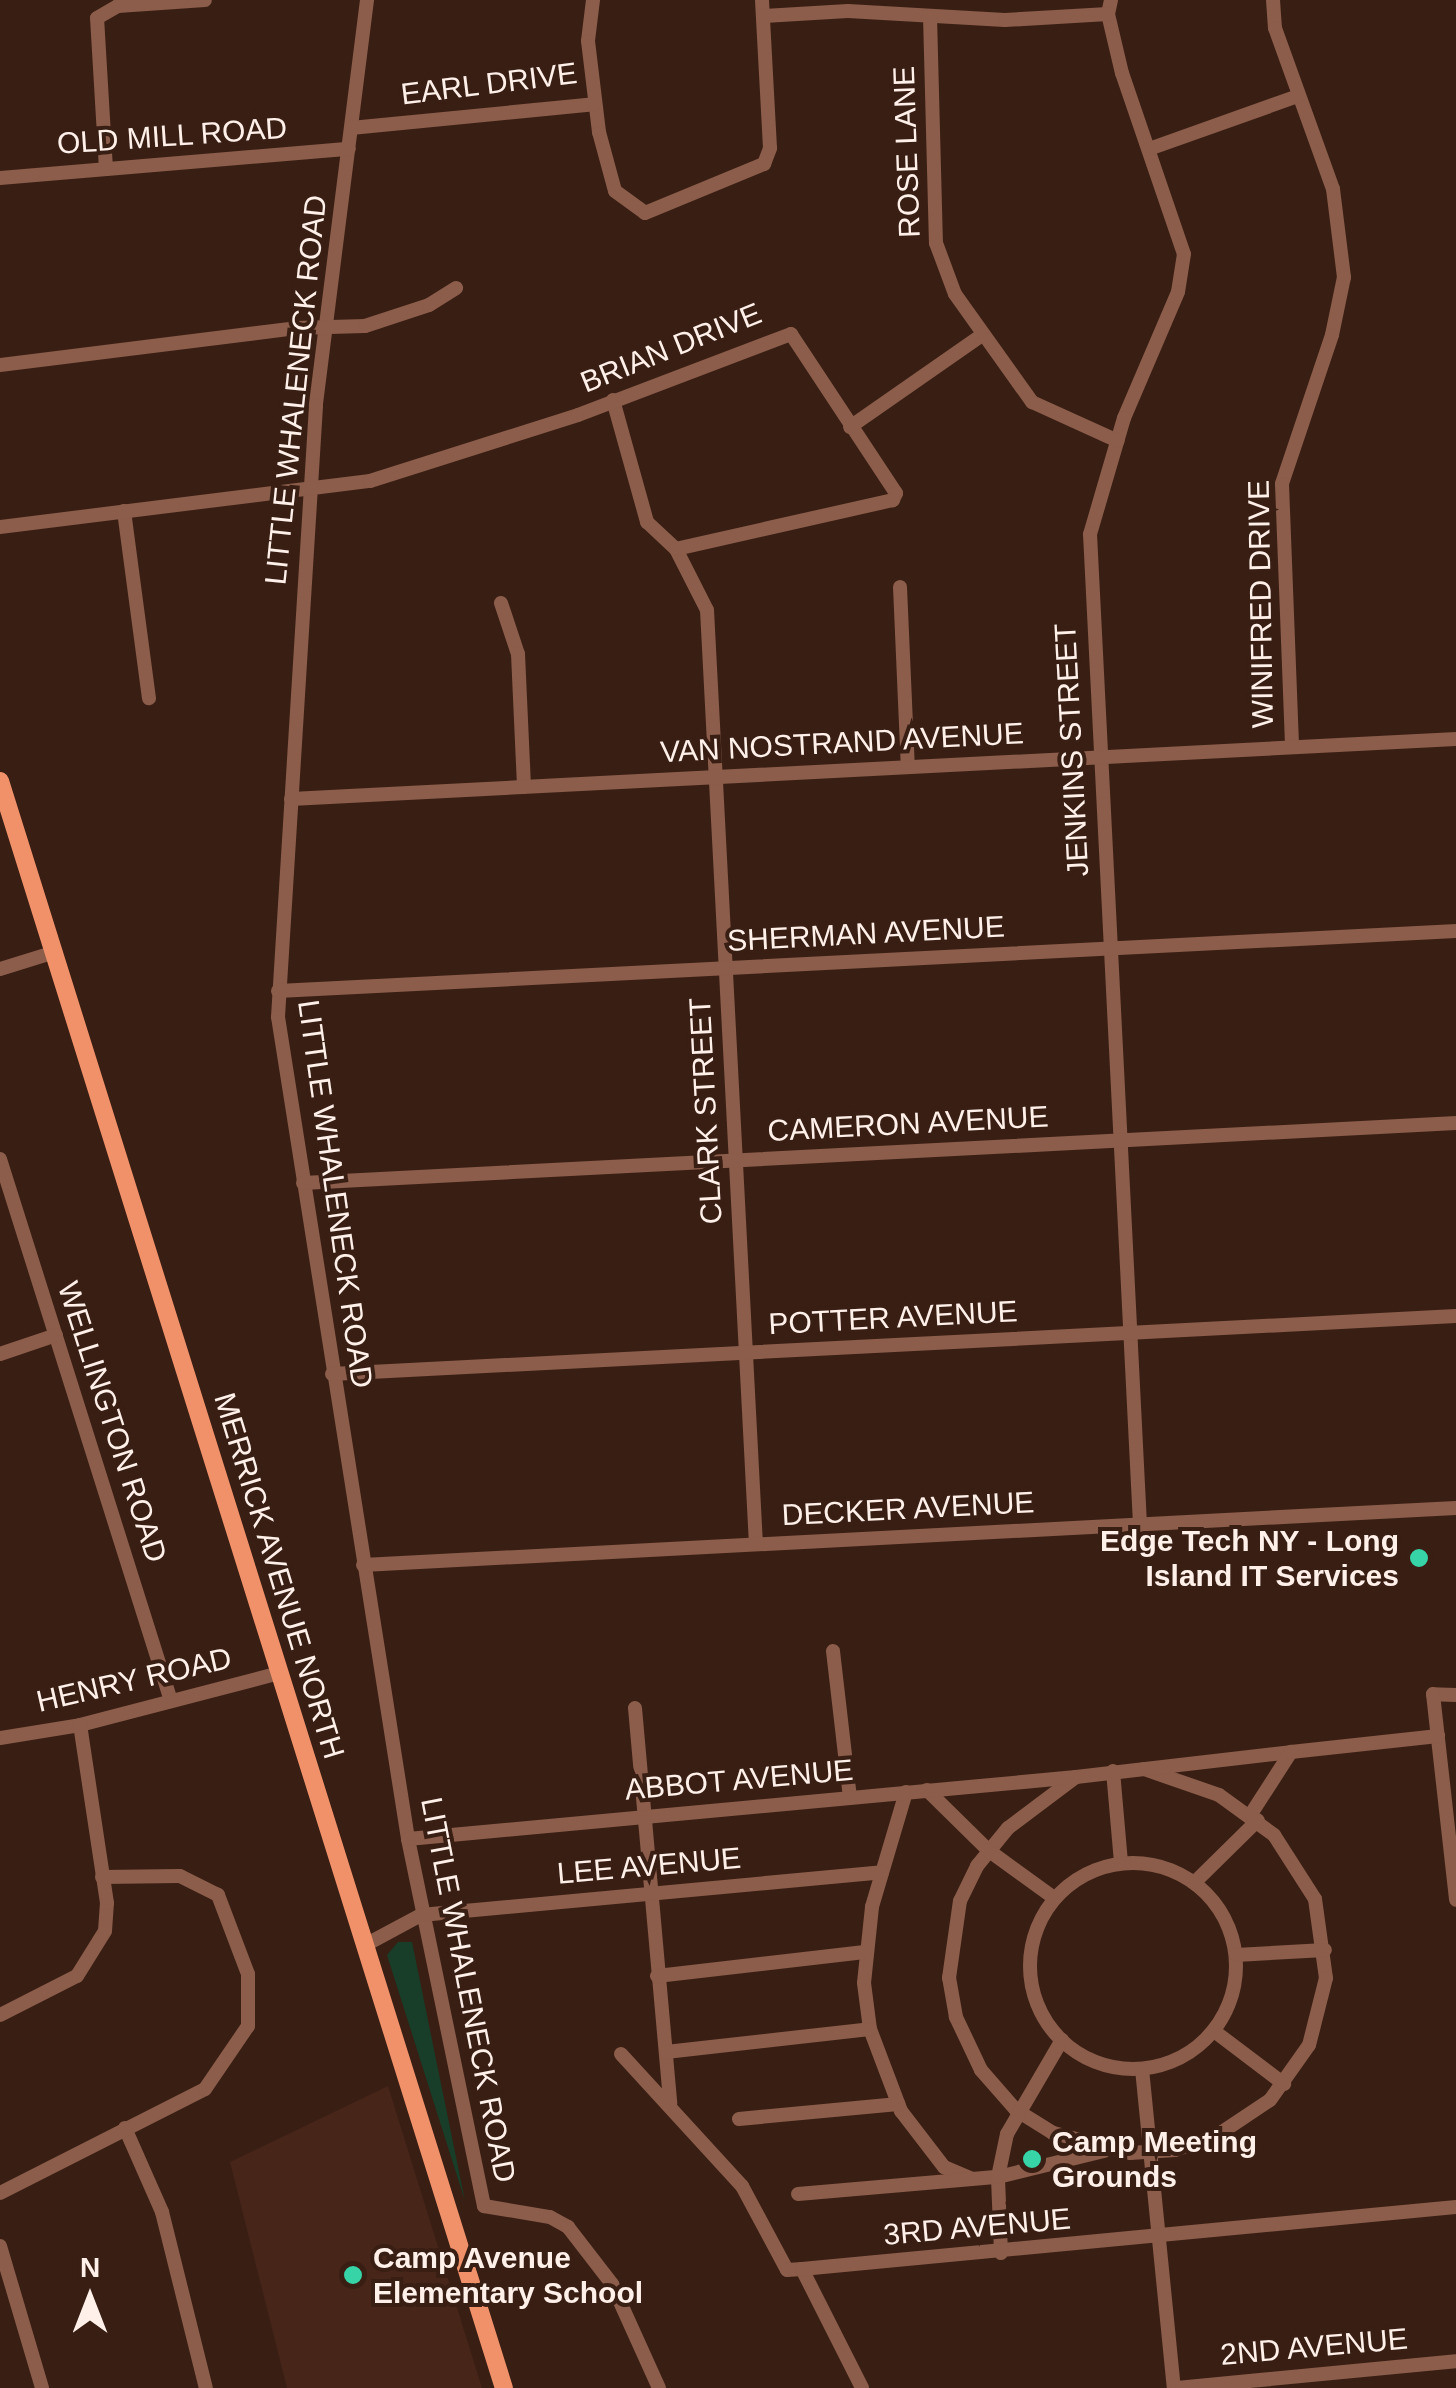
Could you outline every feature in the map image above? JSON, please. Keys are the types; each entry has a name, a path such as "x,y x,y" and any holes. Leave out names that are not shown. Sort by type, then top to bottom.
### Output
{"main road":[{"name":"MERRICK AVENUE NORTH","path":"2,793 504,2388"}],"street":[{"path":"106,169 97,18 118,6 205,0"},
{"name":"LITTLE WHALENECK ROAD","path":"367,0 310,488 278,990 302,1183 408,1839 484,2206 550,2217 568,2227 612,2284 660,2388"},
{"name":"EARL DRIVE","path":"352,128 594,104 588,41 593,0"},
{"path":"594,104 614,191 632,210 664,210 753,173 770,148 762,0"},
{"name":"WINIFRED DRIVE","path":"1273,0 1275,28 1333,190 1344,277 1332,336 1282,484 1292,747"},
{"path":"764,16 848,11 930,16 1110,7"},
{"name":"JENKINS STREET","path":"1110,7 1150,150 1180,238 1183,272 1118,441 1090,534 1140,1524"},
{"name":"ROSE LANE","path":"930,16 936,242 955,294 1032,402 1118,441"},
{"path":"1150,150 1298,96"},
{"name":"OLD MILL ROAD","path":"0,178 349,149"},
{"path":"0,365 383,322 456,288"},
{"name":"BRIAN DRIVE","path":"0,527 370,481 613,400 786,333 850,427"},
{"path":"676,549 887,506 896,493 850,427 982,335"},
{"name":"CLARK STREET","path":"613,400 647,522 676,549 707,610 756,1544"},
{"path":"124,511 149,698"},
{"path":"900,587 908,767"},
{"path":"501,604 518,654 524,787"},
{"name":"VAN NOSTRAND AVENUE","path":"290,799 1456,739"},
{"name":"SHERMAN AVENUE","path":"278,990 1456,932"},
{"path":"0,969 55,952"},
{"name":"CAMERON AVENUE","path":"302,1183 1456,1124"},
{"name":"WELLINGTON ROAD","path":"0,1161 171,1701"},
{"name":"POTTER AVENUE","path":"332,1374 1456,1316"},
{"path":"0,1354 56,1336"},
{"name":"DECKER AVENUE","path":"363,1565 1456,1508"},
{"path":"833,1651 850,1798"},
{"name":"HENRY ROAD","path":"0,1738 80,1725 279,1673"},
{"path":"1456,1695 1432,1694 1456,1900"},
{"path":"634,1708 670,2103"},
{"path":"0,2015 66,1984 95,1956 105,1932 102,1877 80,1725"},
{"path":"1144,1769 1438,1736"},
{"path":"1194,1882 1254,1817 1291,1752"},
{"path":"1076,1777 988,1850 960,1902 949,1978 971,2053 1016,2110 1070,2140 1106,2150 1153,2153 1235,2126 1284,2084 1318,2023 1325,1950 1307,1882 1254,1817 1220,1795 1144,1769"},
{"name":"ABBOT AVENUE","path":"408,1839 1144,1769"},
{"path":"1112,1772 1121,1863"},
{"path":"928,1790 988,1850 1054,1898"},
{"path":"906,1792 882,1872 866,1952 870,2029 898,2104 944,2167 972,2179"},
{"path":"1121,1863 1158,1865 1194,1882 1226,1920 1236,1955 1231,2002 1214,2031 1189,2053 1142,2069 1099,2063 1062,2040 1039,2009 1030,1971 1035,1932 1054,1898 1091,1871 1121,1863"},
{"name":"LEE AVENUE","path":"421,1915 882,1872"},
{"path":"0,2193 206,2089 222,2073 248,2026 248,1974 228,1908 203,1882 156,1874 102,1877"},
{"path":"367,1944 421,1915"},
{"path":"1236,1955 1325,1950"},
{"path":"657,1976 866,1952"},
{"path":"666,2052 870,2029"},
{"path":"1214,2031 1284,2084"},
{"path":"1001,2252 998,2177 1016,2110 1062,2040"},
{"path":"621,2054 670,2103 742,2186 786,2270 802,2269 862,2388"},
{"path":"1142,2069 1176,2388"},
{"path":"739,2119 898,2104"},
{"path":"125,2128 162,2212 206,2388"},
{"path":"798,2194 998,2177 1106,2150"},
{"name":"3RD AVENUE","path":"802,2269 1456,2207"},
{"path":"0,2246 42,2388"},
{"name":"2ND AVENUE","path":"1176,2388 1456,2361"}],"shaded area":[{"name":"Camp Avenue Elementary School","path":"388,2086 482,2388 287,2388 230,2162"}],"green space":[{"path":"398,1942 412,1942 465,2201 387,1955"}],"place":[{"name":"Edge Tech NY - Long Island IT Services","path":"1419,1558"},
{"name":"Camp Meeting Grounds","path":"1032,2159"},
{"name":"Camp Avenue Elementary School","path":"353,2275"}]}
